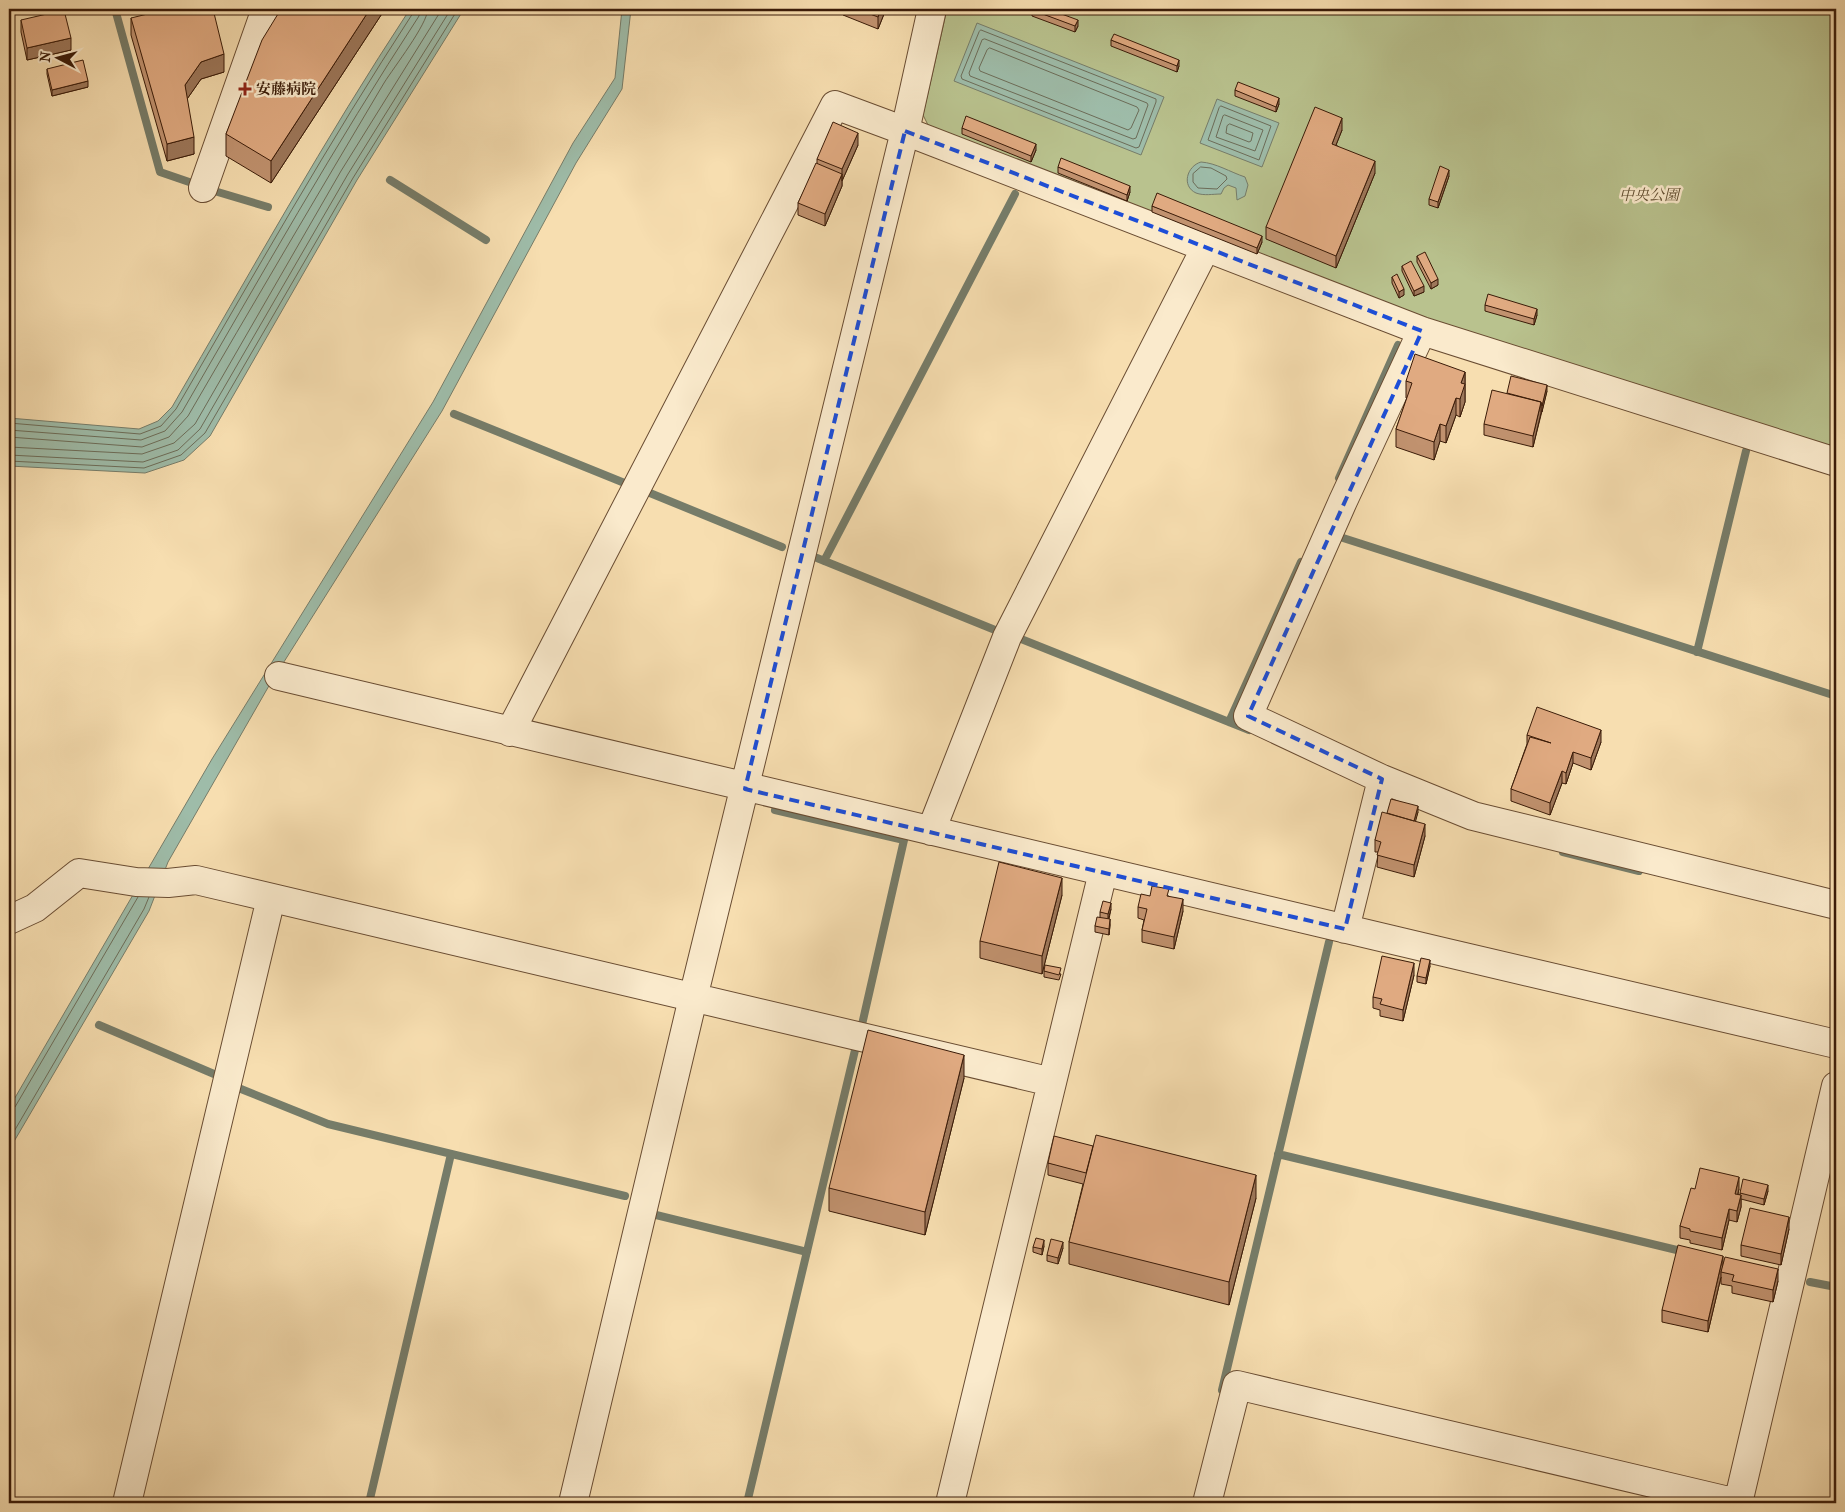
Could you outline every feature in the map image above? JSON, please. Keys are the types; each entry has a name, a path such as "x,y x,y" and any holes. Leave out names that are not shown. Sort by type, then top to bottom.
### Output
{"street":[{"path":"203,188 266,9"},
{"path":"572,1503 693,998 906,131 932,9"},
{"path":"510,732 835,105 1422,331 1836,462"},
{"path":"931,831 1007,637 1206,247"},
{"path":"1422,331 1343,501 1248,716 1382,779 1473,816 1836,905"},
{"path":"279,676 745,789 1836,1044"},
{"path":"1345,929 1382,779"},
{"path":"957,1502 1052,1082 1103,872"},
{"path":"9,920 35,908 79,873 136,882 168,883 196,880 1052,1082"},
{"path":"127,1503 271,898"},
{"path":"1207,1503 1236,1385 1738,1503 1836,1086"}],"highlighted area":[{"path":"905,131 1422,331 1248,716 1382,779 1345,929 745,789"}],"green space":[{"name":"中央公園","path":"947,9 1836,9 1836,451 1380,303 928,125 923,115"}],"water":[{"path":"410,9 464,9 357,180 210,436 184,460 145,473 9,466 9,418 139,429 158,421 172,407 318,156"},
{"path":"622,9 631,9 622,89 576,163 442,411 270,684 168,862 149,911 9,1150 9,1108 212,759 433,402 573,143 615,78"},
{"path":"977,23 1164,97 1141,155 954,81"},
{"path":"1217,99 1279,123 1262,167 1200,143"},
{"path":"1201,162 1218,166 1245,177 1248,185 1245,196 1237,200 1236,188 1228,185 1221,194 1202,194 1191,190 1187,181 1189,172 1196,164"}],"building":[{"path":"168,9 213,9 224,54 201,62 185,85 194,137 167,144 131,18"},
{"path":"281,9 370,9 271,161 226,134 262,40"},
{"path":"857,9 881,9 878,17"},
{"path":"1032,9 1048,9 1078,20 1075,26"},
{"path":"64,10 71,38 27,48 21,20"},
{"path":"1114,34 1179,60 1177,66 1111,40"},
{"path":"83,60 88,81 52,90 47,69"},
{"path":"1238,82 1279,98 1276,107 1235,90"},
{"path":"1315,107 1342,118 1332,144 1375,161 1336,256 1266,227"},
{"path":"966,116 1036,144 1031,156 962,128"},
{"path":"833,122 858,133 842,169 817,159"},
{"path":"1061,158 1130,186 1127,195 1058,167"},
{"path":"816,163 842,174 825,214 798,203"},
{"path":"1440,166 1449,170 1438,202 1429,199"},
{"path":"1157,193 1262,236 1257,248 1152,206"},
{"path":"1425,252 1438,279 1431,283 1417,256"},
{"path":"1411,261 1424,286 1414,291 1402,266"},
{"path":"1397,274 1404,289 1399,292 1392,277"},
{"path":"1488,294 1537,309 1534,319 1485,305"},
{"path":"1415,354 1465,372 1461,383 1465,384 1460,399 1456,398 1446,426 1440,424 1434,442 1396,429 1412,383 1406,381"},
{"path":"1511,376 1547,385 1542,406 1541,402 1507,393"},
{"path":"1492,390 1541,402 1533,436 1484,424"},
{"path":"1537,707 1601,730 1591,758 1573,752 1566,773 1562,771 1550,803 1511,789 1530,737 1551,743 1527,735"},
{"path":"1391,799 1418,806 1414,821 1387,813"},
{"path":"1382,812 1425,824 1414,865 1377,855 1381,842 1375,840"},
{"path":"999,862 1062,878 1042,956 980,941"},
{"path":"1152,886 1169,889 1167,896 1183,899 1174,937 1142,930 1147,909 1138,907 1141,894 1150,896"},
{"path":"1103,901 1111,903 1108,914 1100,912"},
{"path":"1097,917 1110,919 1109,929 1095,926"},
{"path":"1382,956 1414,963 1403,1010 1380,1004 1382,999 1373,997"},
{"path":"1421,958 1430,960 1426,978 1417,976"},
{"path":"1045,965 1061,968 1059,975 1044,971"},
{"path":"868,1030 964,1055 925,1212 829,1188"},
{"path":"1096,1135 1256,1175 1229,1282 1069,1242"},
{"path":"1054,1136 1093,1146 1086,1173 1048,1163"},
{"path":"1700,1168 1739,1177 1735,1194 1741,1195 1737,1211 1729,1209 1722,1238 1690,1231 1690,1229 1680,1226 1691,1188 1695,1189"},
{"path":"1743,1179 1768,1185 1764,1199 1740,1193"},
{"path":"1750,1208 1789,1217 1781,1254 1741,1245"},
{"path":"1036,1238 1044,1240 1042,1249 1033,1247"},
{"path":"1051,1239 1063,1242 1058,1258 1047,1255"},
{"path":"1678,1245 1723,1256 1708,1321 1662,1310"},
{"path":"1725,1257 1778,1269 1773,1290 1732,1281 1734,1275 1721,1272"}],"waterway":[{"path":"115,9 160,172 195,184"},
{"path":"390,180 486,240"},
{"path":"211,190 268,207"},
{"path":"824,561 1015,194"},
{"path":"1339,478 1398,345"},
{"path":"454,414 627,484"},
{"path":"1697,652 1746,451"},
{"path":"645,491 782,547"},
{"path":"1340,537 1836,696"},
{"path":"817,558 1000,632"},
{"path":"1229,722 1301,562"},
{"path":"1016,637 1249,730"},
{"path":"775,810 904,840 861,1029"},
{"path":"1563,852 1639,871"},
{"path":"1222,1390 1329,942"},
{"path":"99,1025 214,1074"},
{"path":"747,1503 856,1046"},
{"path":"241,1089 328,1124 625,1196"},
{"path":"369,1503 451,1154"},
{"path":"1278,1154 1685,1252"},
{"path":"656,1215 807,1252"},
{"path":"1810,1282 1836,1287"}],"place":[{"name":"安藤病院","path":"245,89"}]}
